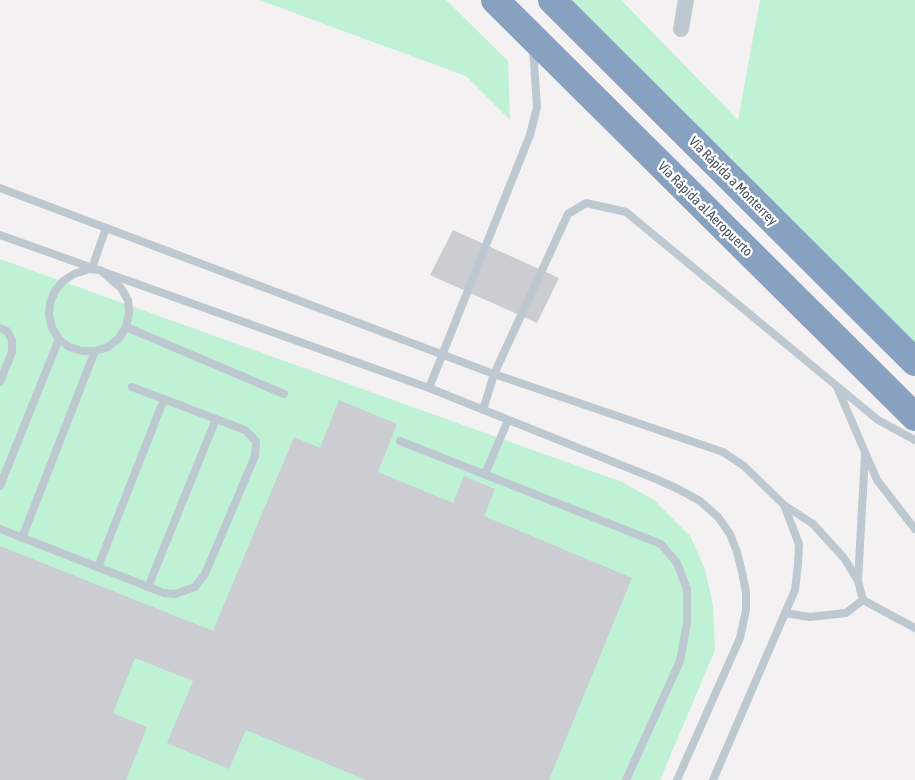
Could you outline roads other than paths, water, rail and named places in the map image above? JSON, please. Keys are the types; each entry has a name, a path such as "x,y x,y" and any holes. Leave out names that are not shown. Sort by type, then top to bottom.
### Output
{"highway":[{"name":"Vía Rápida al Aeropuerto","path":"495,0 915,417"},
{"name":"Vía Rápida a Monterrey","path":"552,0 915,362"}],"street":[{"path":"681,29 686,0"}],"lane":[{"path":"429,388 530,135 537,107 532,36"},
{"path":"0,188 494,374 723,452 744,466 784,504 813,524 844,558 858,581 863,600 915,628"},
{"path":"483,410 494,374 568,214 586,203 626,212 878,420 915,440"},
{"path":"96,269 106,228"},
{"path":"0,235 429,388 678,489 700,501 718,517 730,534 737,552 746,592 746,610 740,638 677,780"},
{"path":"89,269 96,269 122,288 128,300 129,313 126,327 119,338 108,347 96,351 82,351 69,347 59,339 52,328 49,316 50,303 55,291 63,281 74,274 89,269"},
{"path":"126,327 284,394"},
{"path":"0,382 12,352 12,340 4,329"},
{"path":"0,486 59,339"},
{"path":"22,538 96,351"},
{"path":"836,385 877,480 915,529"},
{"path":"0,529 164,593 175,594 195,588 205,574 255,456 256,441 245,430 132,387"},
{"path":"98,567 164,399"},
{"path":"148,587 216,419"},
{"path":"485,474 508,420"},
{"path":"400,441 661,544 678,562 687,589 687,623 680,661 626,780"},
{"path":"858,581 865,453"},
{"path":"713,780 795,590 798,544 784,504"},
{"path":"785,613 810,617 846,613 863,600"}]}
